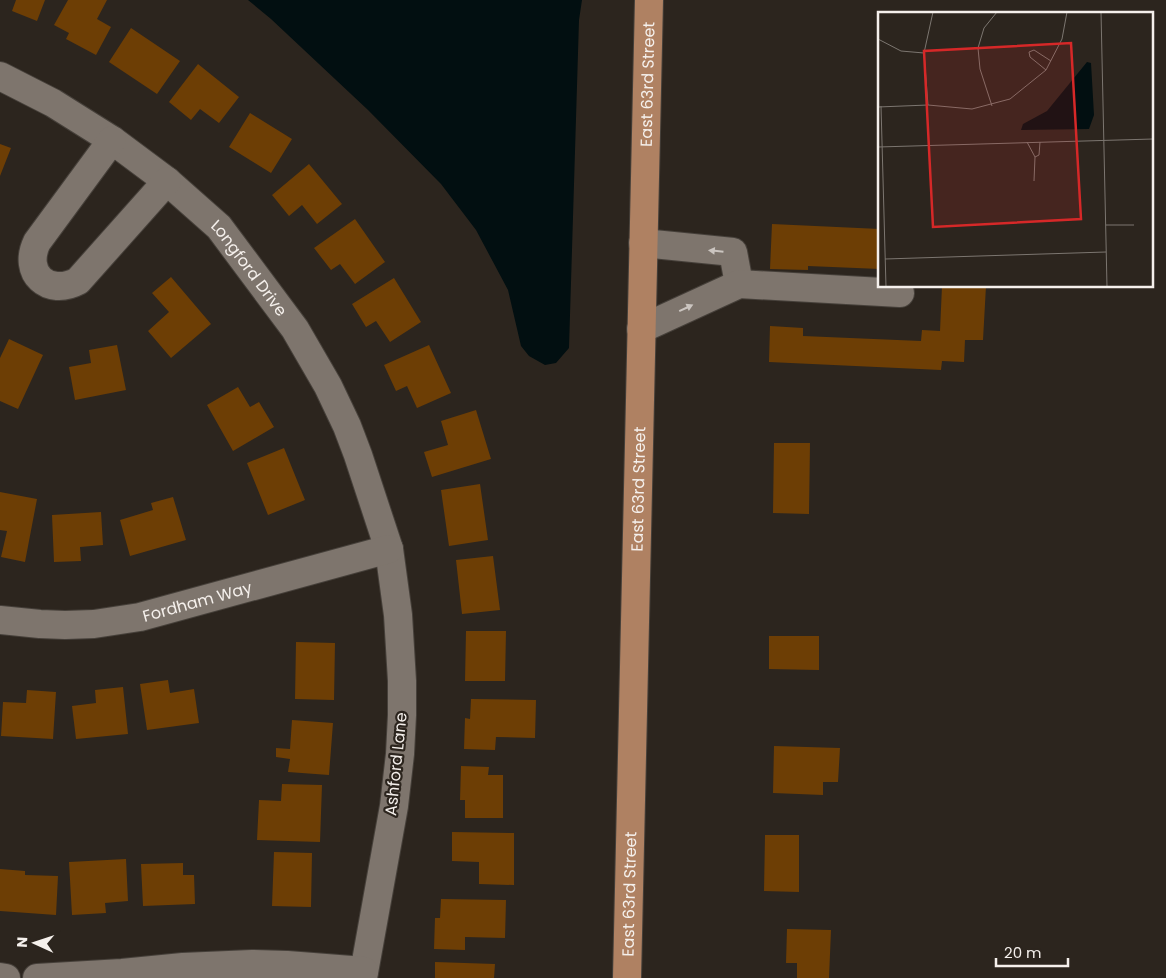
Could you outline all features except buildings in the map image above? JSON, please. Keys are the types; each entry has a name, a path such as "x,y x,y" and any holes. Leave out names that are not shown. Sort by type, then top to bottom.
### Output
{"main road":[{"name":"East 63rd Street","path":"626,978 648,0"}],"street":[{"name":"Longford Drive","path":"0,76 52,103 112,140 167,181 219,227 295,329 328,386 358,455 389,549"},
{"path":"112,140 33,250 34,268 44,282 52,286 61,287 78,281 167,181"},
{"path":"644,243 733,252 738,284"},
{"path":"641,329 738,284 900,293"},
{"name":"Fordham Way","path":"0,620 65,625 94,624 140,617 389,549"},
{"name":"Ashford Lane","path":"364,974 394,806 400,754 402,681 398,624 389,549"},
{"path":"37,978 122,974 184,967 252,964 287,964 364,974"},
{"path":"0,977 6,978"}],"shaded area":[{"path":"248,0 582,0 579,20 569,348 556,363 545,365 529,356 521,346 508,290 476,230 441,184 368,110 271,19"}]}
